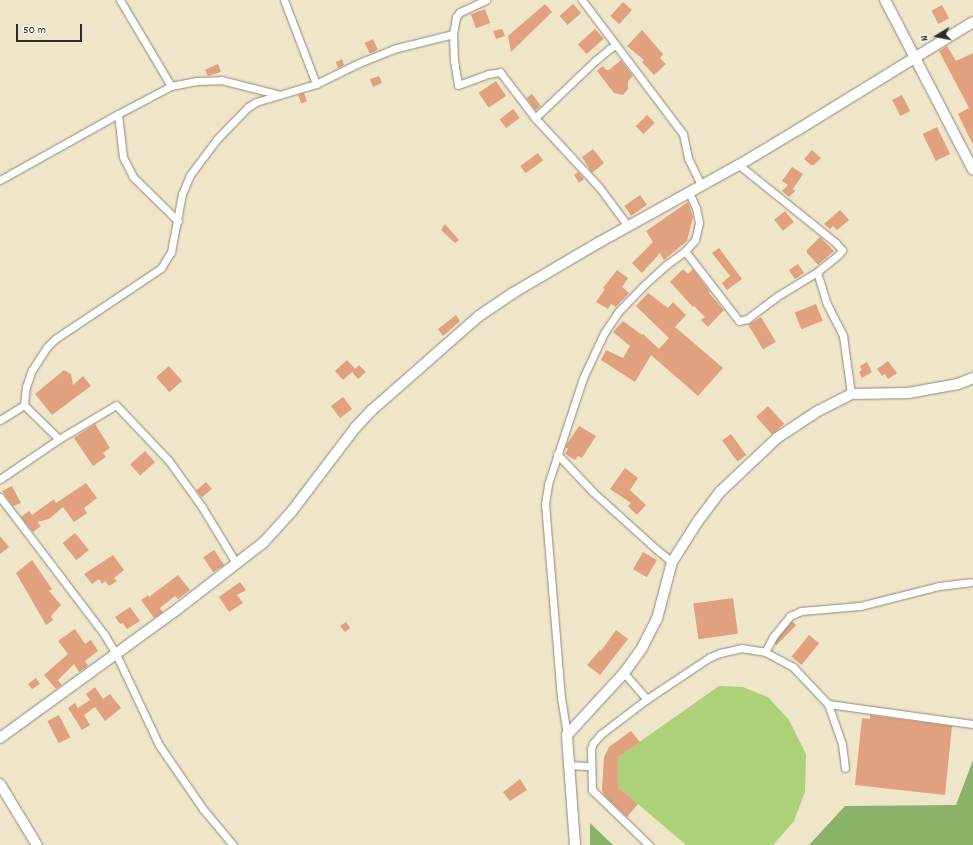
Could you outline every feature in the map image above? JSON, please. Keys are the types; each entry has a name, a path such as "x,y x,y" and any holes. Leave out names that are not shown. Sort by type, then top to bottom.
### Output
{"street":[{"path":"120,0 171,86"},
{"path":"284,0 316,84"},
{"path":"486,0 460,12 456,17 453,34 454,60 458,85 488,74 500,72 535,118 599,187 628,226"},
{"path":"582,0 683,134 688,158 701,185"},
{"path":"885,0 913,58 973,170"},
{"path":"0,738 116,654 264,542 292,511 355,428 372,410 425,362 485,312 513,293 628,226 739,165 973,22"},
{"path":"24,405 26,386 32,370 47,347 55,339 161,268 171,252 182,194 190,176 217,139 248,107 256,102 278,94 316,84 359,62 393,49 453,34"},
{"path":"535,118 600,56 616,45"},
{"path":"0,180 171,86 197,81 221,80 278,94"},
{"path":"118,114 123,157 133,177 178,221"},
{"path":"685,251 739,321 748,319 776,297 817,272 842,250 739,165"},
{"path":"575,845 567,735 561,698 545,504 548,484 582,378 604,332 618,312 644,285 666,265 685,251 695,240 699,223 696,208 689,192"},
{"path":"817,272 827,304 843,336 851,394"},
{"path":"567,735 624,673 642,648 657,619 672,562 698,521 721,491 777,438 818,411 851,394 908,393 958,384 973,378"},
{"path":"0,420 24,405"},
{"path":"24,405 59,439"},
{"path":"0,479 59,439 116,405 169,461 202,507 236,563"},
{"path":"557,454 593,492 672,562"},
{"path":"0,496 104,634 116,654 159,745 203,809 233,845"},
{"path":"765,652 773,637 790,616 801,611 860,606 939,586 970,582"},
{"path":"649,845 595,795 592,790 591,749 593,743 601,734 648,699 710,657 720,653 741,648 765,652 793,667 828,704 842,744 845,768"},
{"path":"624,673 648,699"},
{"path":"828,704 973,724"},
{"path":"569,765 591,766"},
{"path":"0,784 37,845"}],"green space":[{"path":"719,686 743,687 768,697 789,720 806,754 805,792 794,821 773,845 686,845 618,787 618,757"},
{"path":"973,760 973,845 809,845 845,806 956,805"},
{"path":"590,823 613,845 590,845"}],"building":[{"path":"623,2 632,10 619,24 610,16"},
{"path":"545,4 552,12 511,52 508,36"},
{"path":"573,4 581,13 568,25 560,16"},
{"path":"942,5 949,18 938,24 931,11"},
{"path":"485,9 490,23 476,28 471,14"},
{"path":"502,29 505,36 496,39 493,31"},
{"path":"595,29 604,39 587,54 578,44"},
{"path":"642,30 663,54 660,58 666,64 654,75 642,62 644,60 627,46"},
{"path":"373,39 378,50 370,54 365,43"},
{"path":"947,46 956,61 973,53 973,145 958,114 969,108 939,51"},
{"path":"342,59 344,65 338,68 336,62"},
{"path":"621,60 633,76 628,81 628,89 623,95 614,93 597,71 603,66 606,70 609,70"},
{"path":"218,64 221,72 208,76 205,70"},
{"path":"379,76 382,83 373,87 370,79"},
{"path":"496,81 506,96 489,108 479,93"},
{"path":"304,93 307,102 301,103 298,95"},
{"path":"532,94 541,106 535,110 526,98"},
{"path":"902,95 910,111 900,116 892,100"},
{"path":"513,109 520,118 506,128 500,119"},
{"path":"647,115 655,123 643,134 636,126"},
{"path":"937,127 950,154 936,161 923,134"},
{"path":"593,149 604,163 592,173 582,157"},
{"path":"812,150 821,158 814,165 811,165 804,159"},
{"path":"538,153 543,160 525,173 520,166"},
{"path":"792,167 803,174 793,189 795,191 789,197 782,191 788,185 782,181"},
{"path":"578,172 584,179 579,183 574,175"},
{"path":"640,195 647,205 631,216 624,206"},
{"path":"688,202 693,217 687,241 664,260 660,253 642,273 632,263 653,242 646,231"},
{"path":"840,210 849,220 837,230 833,226 830,229 824,224"},
{"path":"785,211 794,222 783,231 774,220"},
{"path":"445,224 459,240 455,243 441,230"},
{"path":"820,237 834,251 818,265 807,253 807,250"},
{"path":"719,248 742,279 727,290 722,283 730,276 712,253"},
{"path":"798,264 804,273 795,279 789,270"},
{"path":"683,269 688,274 693,269 710,292 709,293 724,310 708,327 701,320 705,317 694,306 693,307 670,282"},
{"path":"617,270 628,278 622,287 629,293 616,307 611,304 608,309 596,302 605,289 603,288"},
{"path":"648,293 668,308 673,302 686,315 675,327 723,368 698,396 651,355 635,382 601,360 606,350 623,358 630,346 613,332 623,321 642,335 643,334 659,349 669,338 636,306"},
{"path":"816,304 823,321 801,329 795,313"},
{"path":"456,315 460,321 443,336 438,329"},
{"path":"761,317 776,342 763,350 748,325"},
{"path":"347,360 355,369 359,365 366,372 358,379 352,372 343,380 335,371"},
{"path":"888,361 897,373 888,379 885,374 882,376 877,369"},
{"path":"867,362 872,372 862,378 859,372 862,370 860,366"},
{"path":"169,366 182,381 169,392 156,377"},
{"path":"64,370 71,374 73,385 83,376 91,386 52,415 35,394"},
{"path":"343,397 352,409 340,418 331,406"},
{"path":"768,406 784,424 772,435 756,417"},
{"path":"95,424 110,448 103,453 106,457 93,466 74,438"},
{"path":"579,426 596,436 582,458 578,456 575,460 565,454 568,449 565,447"},
{"path":"731,434 746,455 737,462 722,440"},
{"path":"145,451 155,462 140,476 130,464"},
{"path":"625,468 638,478 630,490 646,505 637,515 628,506 631,503 610,489"},
{"path":"206,482 212,489 202,497 196,491"},
{"path":"86,483 97,498 84,508 87,513 74,522 63,507 49,519 37,522 41,526 33,532 21,517 29,511 32,515 54,499 56,503"},
{"path":"12,486 21,503 13,506 2,491"},
{"path":"75,533 89,550 76,560 63,543"},
{"path":"0,536 9,547 0,554"},
{"path":"214,550 224,565 213,572 203,557"},
{"path":"643,552 657,560 647,577 633,569"},
{"path":"113,555 124,570 114,578 117,581 109,586 105,581 102,584 99,579 92,584 84,574"},
{"path":"32,560 52,589 49,591 61,605 51,616 53,620 46,625 16,573"},
{"path":"178,575 190,590 178,599 175,596 160,608 163,612 154,618 141,600 148,595 149,597"},
{"path":"240,582 246,590 237,595 243,603 229,612 219,597"},
{"path":"733,598 738,634 698,639 693,604"},
{"path":"130,607 140,621 127,629 123,623 120,624 115,617"},
{"path":"792,621 796,625 776,645 772,641"},
{"path":"346,622 350,628 345,632 340,626"},
{"path":"75,629 85,644 91,640 98,651 85,661 88,666 79,672 74,664 58,680 62,685 56,689 44,675 68,654 58,641"},
{"path":"616,630 628,639 600,675 587,665 600,650 601,651"},
{"path":"809,635 819,643 801,665 791,657"},
{"path":"36,678 40,684 32,689 28,684"},
{"path":"95,687 103,699 110,694 121,708 105,721 95,707 84,715 90,725 82,730 68,708 75,703 78,708 90,700 86,694"},
{"path":"59,715 70,737 59,743 47,721"},
{"path":"870,715 952,726 945,795 855,785 862,718 870,719"},
{"path":"631,731 640,742 618,757 618,787 638,804 627,817 604,795 602,790 604,757 609,747"},
{"path":"520,779 527,790 510,801 503,792"}]}
